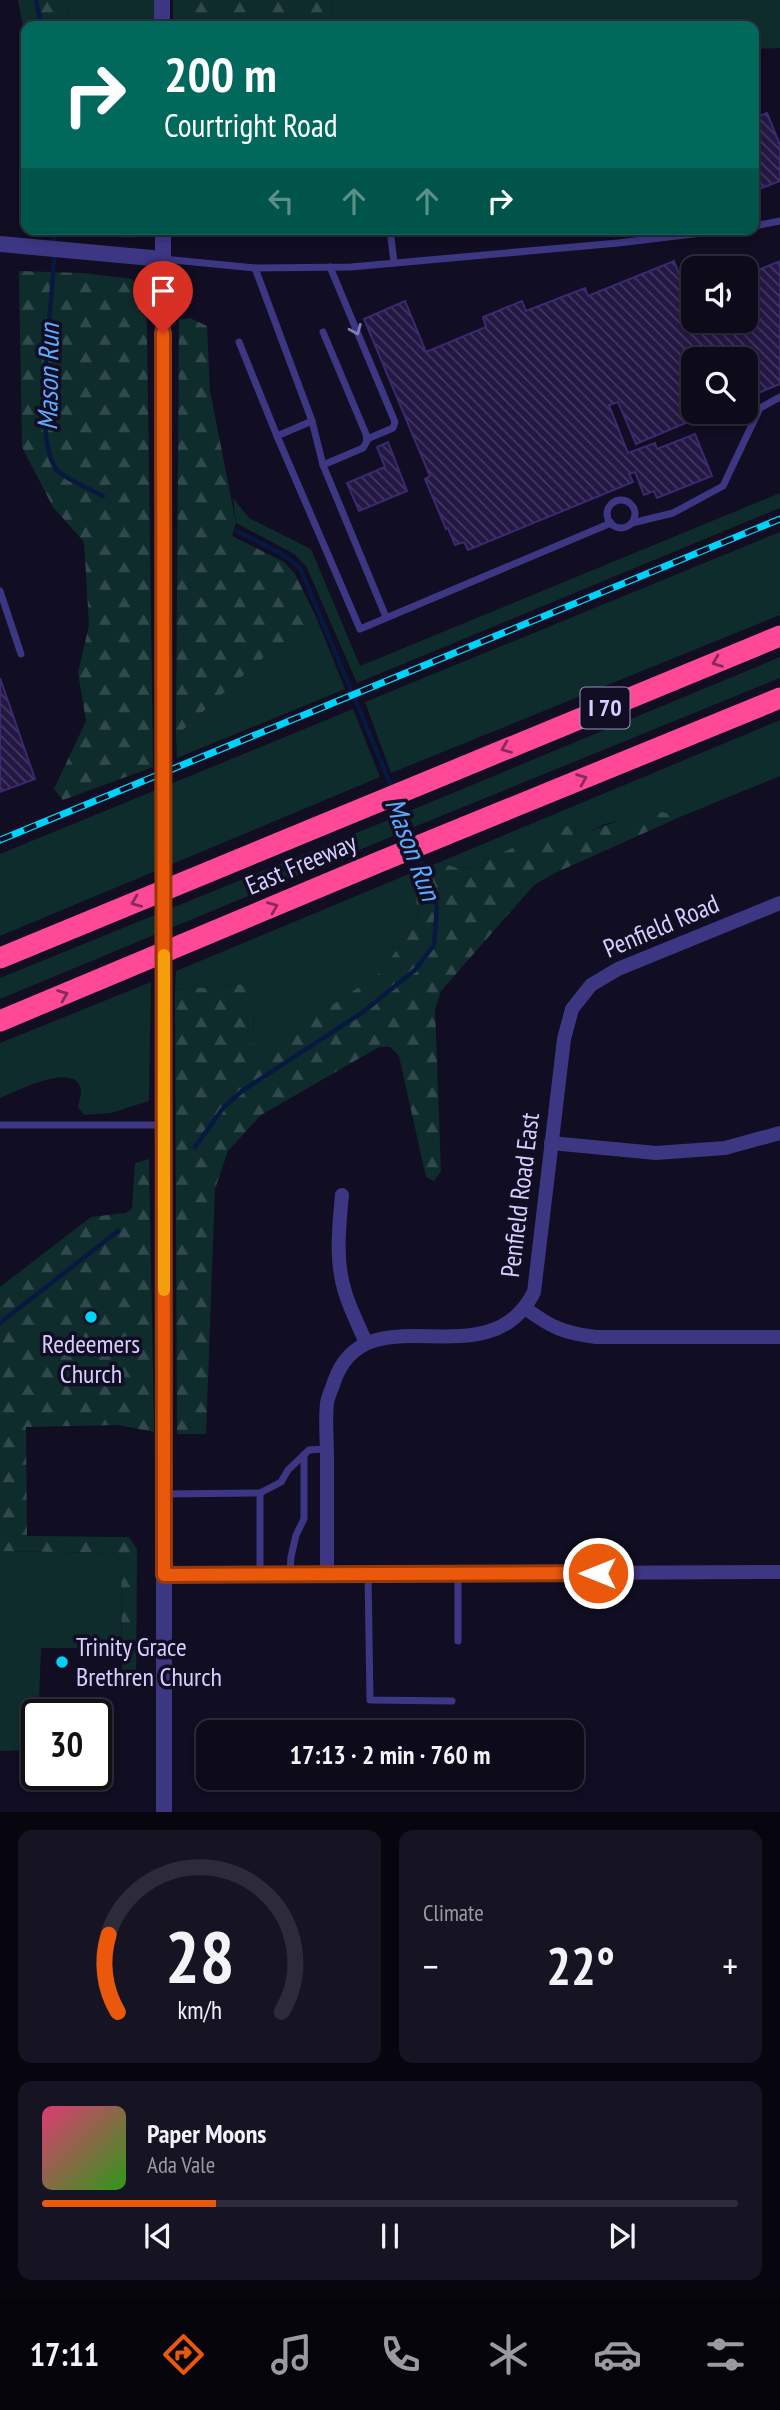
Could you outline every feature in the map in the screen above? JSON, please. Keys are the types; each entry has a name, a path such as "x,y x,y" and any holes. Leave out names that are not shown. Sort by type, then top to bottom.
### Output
{"highway":[{"name":"East Freeway","path":"0,958 780,636"},
{"name":"East Freeway","path":"0,1020 780,698"}],"street":[{"path":"162,0 162,21"},
{"path":"163,235 164,1811"},
{"path":"0,244 163,259"},
{"name":"Penfield Road","path":"572,1009 591,985 618,969 780,902"},
{"name":"Penfield Road East","path":"366,1342 397,1336 472,1336 487,1333 502,1328 525,1308 534,1292 564,1039 572,1009"},
{"path":"551,1143 656,1153 724,1148 780,1133"},
{"path":"327,1573 327,1402 339,1367 366,1342 345,1293 340,1267 338,1236 342,1195"},
{"path":"525,1308 540,1320 567,1333 596,1337 780,1337"},
{"path":"164,1575 780,1572"}],"lane":[{"path":"759,225 780,221"},
{"path":"391,235 394,263"},
{"path":"656,235 657,239"},
{"path":"163,259 255,268 330,267 689,235"},
{"path":"323,465 363,448 367,439 393,428 395,422 330,267"},
{"path":"255,268 312,421 323,465 386,617"},
{"path":"323,332 367,439"},
{"path":"239,342 360,629 611,523 624,528 632,523 673,513 723,486 760,408 780,397"},
{"path":"277,436 312,421"},
{"path":"611,523 608,509 614,501 622,499 634,506 636,515 632,523"},
{"path":"0,591 21,654"},
{"path":"0,1125 164,1125"},
{"path":"164,1494 260,1493 281,1482 288,1470 309,1450 327,1449"},
{"path":"290,1573 290,1557 304,1519 304,1455"},
{"path":"260,1493 260,1574"},
{"path":"368,1573 370,1700 452,1701"},
{"path":"458,1573 458,1641"}],"green space":[{"path":"18,0 66,0 70,21 22,21"},
{"path":"66,0 154,0 154,21 70,21"},
{"path":"173,0 332,0 333,21 173,21"},
{"path":"332,0 780,0 780,48 759,49 759,21 333,21"},
{"path":"92,235 136,235 134,238"},
{"path":"19,271 83,273 132,279 145,294 153,767 63,800 54,789 86,721 78,673 89,625 84,542 53,507 22,447"},
{"path":"190,318 207,326 210,391 236,523 232,536 284,562 295,574 317,619 265,656 176,736 179,320"},
{"path":"780,493 780,508 357,683 306,566 294,554 236,523 233,498 249,518 311,549 360,666"},
{"path":"780,532 780,615 391,773 365,702"},
{"path":"317,619 345,689 177,758 176,736 265,656"},
{"path":"780,657 780,678 414,827 407,812"},
{"path":"353,709 380,777 0,936 0,854"},
{"path":"780,720 780,776 680,817 663,812 605,824 580,836 575,833 576,826 552,828 474,867 457,868 440,862"},
{"path":"663,812 680,817 534,885 441,991 435,1009 441,1171 434,1181 426,1177 399,1056 390,1047 379,1047 261,1115 228,1151 215,1189 206,1434 177,1434 175,990 245,984 253,991 254,1049 260,1053 380,973 417,922 418,909 409,874 440,862 457,868 474,867 552,828 576,825 575,833 580,836 621,820"},
{"path":"398,816 405,831 0,999 0,978"},
{"path":"409,874 418,909 417,922 380,973 260,1053 254,1050 253,992 245,984 175,990 176,971"},
{"path":"151,982 149,1101 111,1113 84,1115 78,1107 81,1090 77,1081 68,1078 45,1080 0,1098 0,1043"},
{"path":"149,1159 154,1432 119,1425 26,1427 27,1536 129,1537 137,1549 136,1687 122,1685 121,1560 113,1553 0,1551 0,1287 91,1217 125,1213 132,1209 135,1163"},
{"path":"0,1551 113,1553 121,1560 121,1648 41,1648 39,1699 21,1699 21,1750 0,1751"}],"building":[{"path":"767,113 780,145 780,181 759,189 759,116"},
{"path":"674,261 681,279 681,333 758,333 758,270 780,261 780,384 758,393 758,347 681,347 681,424 683,424 636,444 618,402 609,405 628,453 655,443 657,449 695,434 712,476 657,498 654,491 644,495 635,472 629,474 633,482 468,550 464,542 455,545 425,479 430,476 364,319 405,301 426,352 486,327 483,317 522,301 526,311 585,288 588,296"},
{"path":"388,442 407,491 359,511 347,483 385,467 377,447"},
{"path":"0,678 35,779 0,792"}],"waterway":[{"name":"Mason Run","path":"36,0 40,21"},
{"name":"Mason Run","path":"54,235 54,245"},
{"name":"Mason Run","path":"54,253 44,397 49,451 56,469 103,496"},
{"name":"Mason Run","path":"237,531 282,554 300,568 393,790"},
{"name":"Mason Run","path":"397,802 414,842"},
{"name":"Mason Run","path":"195,1147 224,1107 242,1091 363,1012 415,970 434,945 437,907 418,854"},
{"name":"Mason Run","path":"0,1323 118,1231"}],"railway":[{"path":"0,840 780,519"}],"slow traffic":[{"path":"164,955 164,1290"}],"place":[{"name":"Redeemers Church","path":"91,1317"},
{"name":"Trinity Grace Brethren Church","path":"62,1662"}],"route":[{"path":"163,333 164,1575 598,1573"}]}
